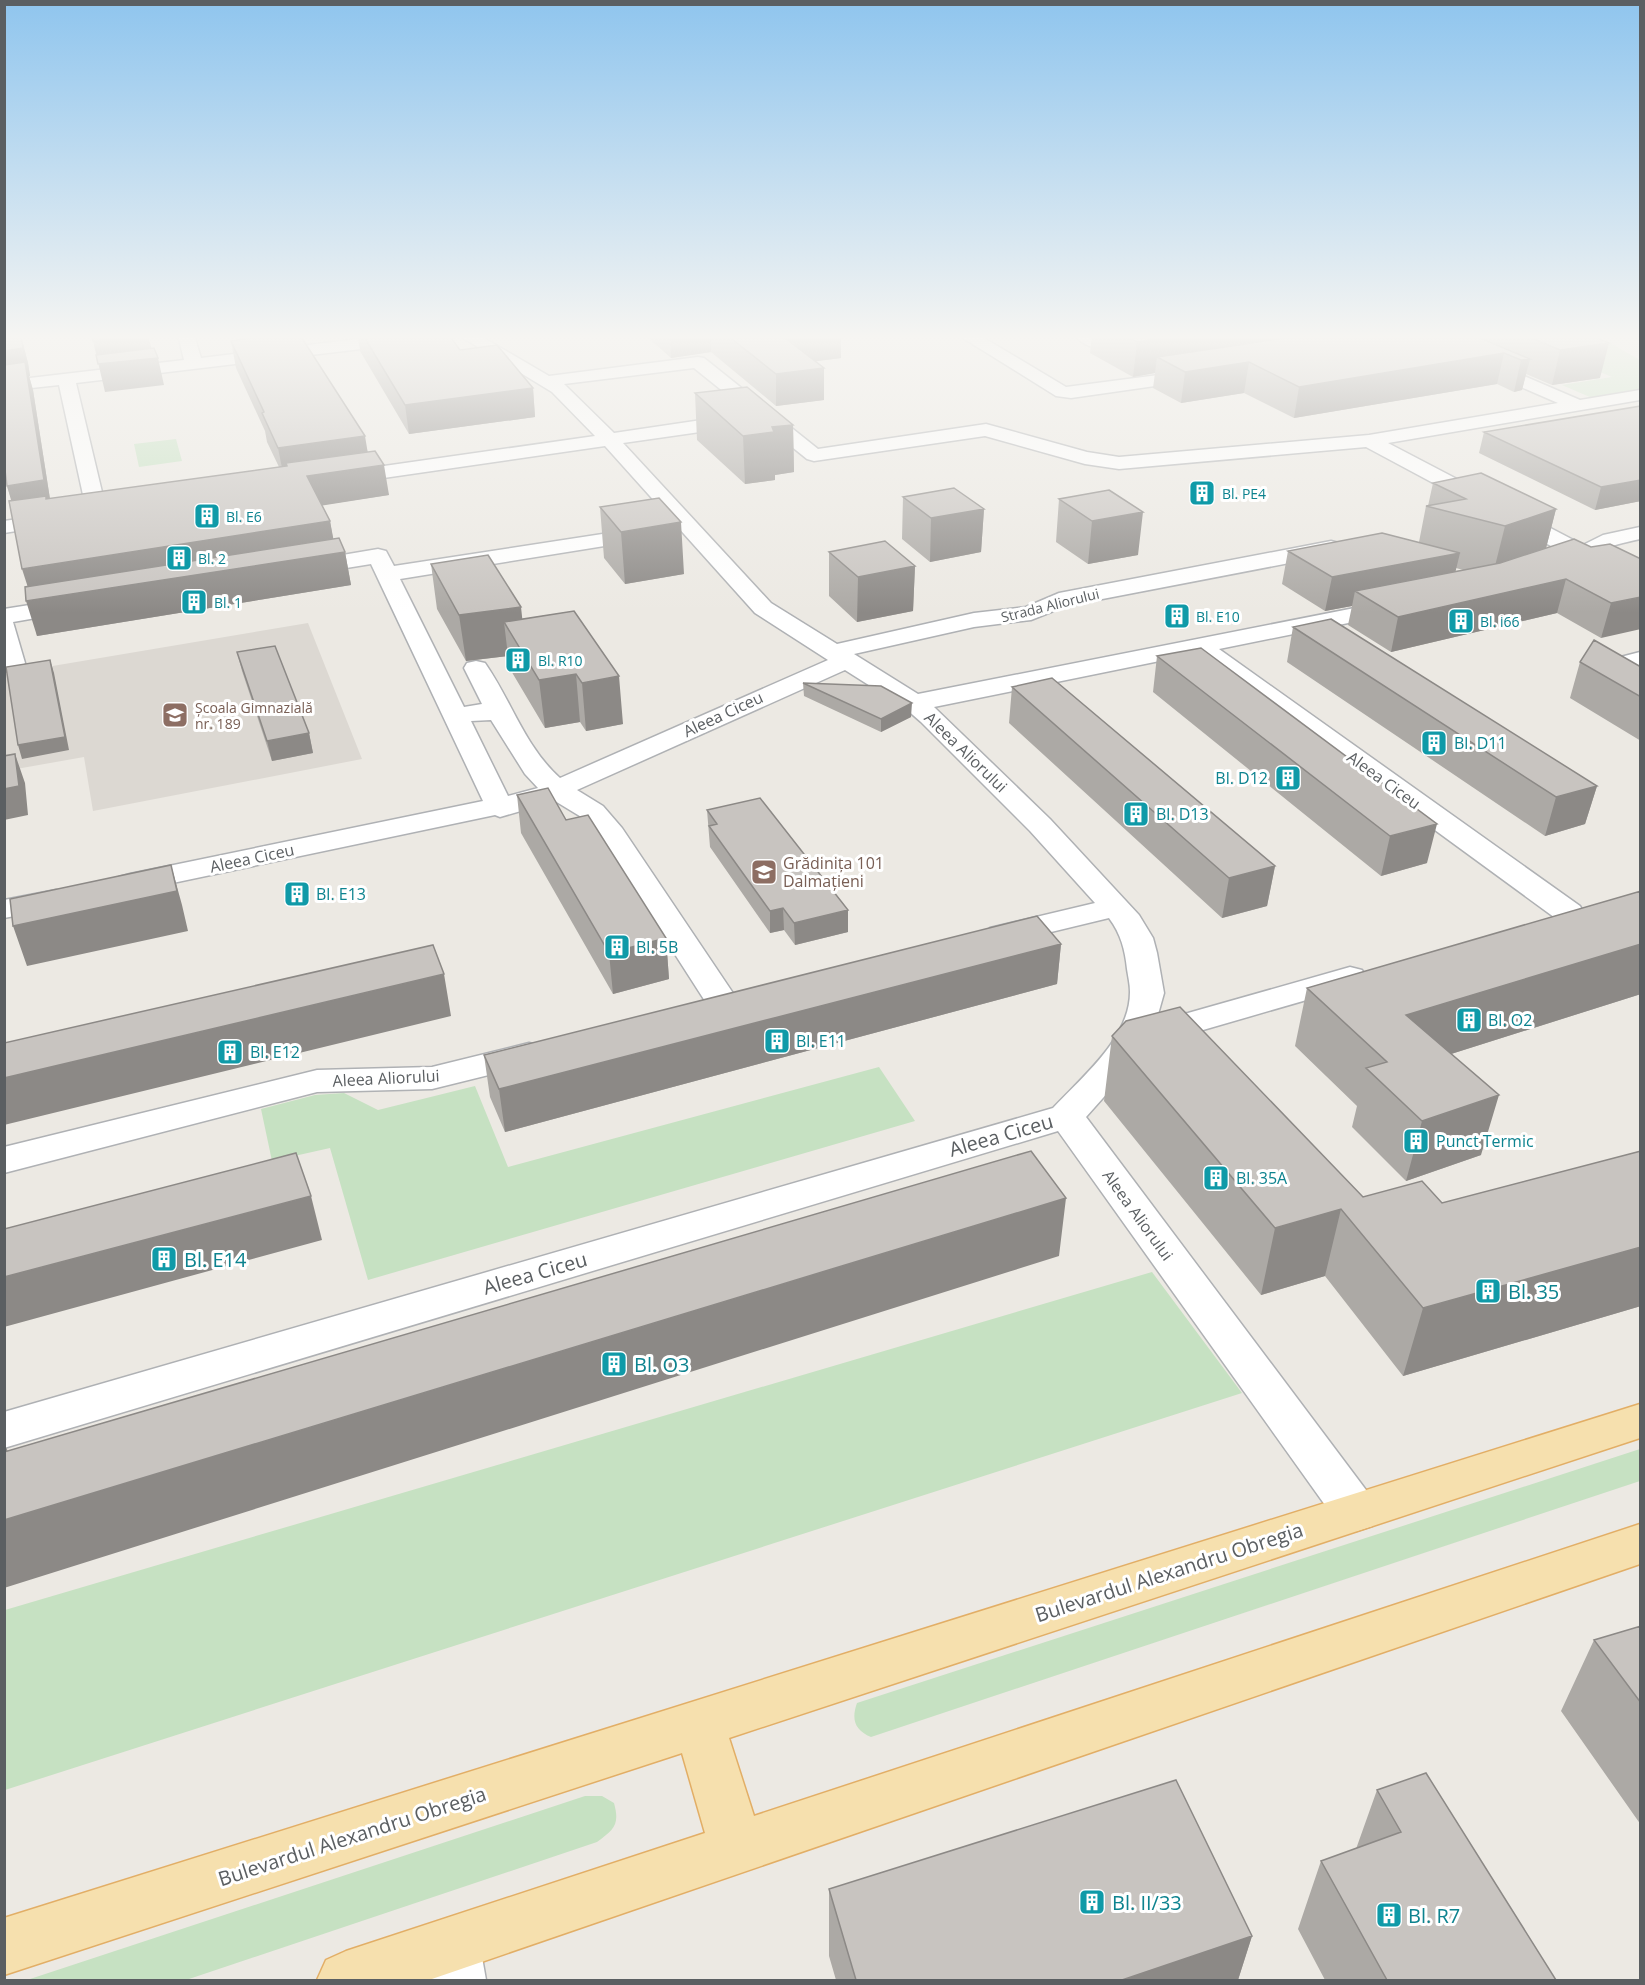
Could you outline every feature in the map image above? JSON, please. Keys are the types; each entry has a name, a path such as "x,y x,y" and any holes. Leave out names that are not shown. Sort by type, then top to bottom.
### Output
{"main road":[{"name":"Bulevardul Alexandru Obregia","path":"4,1947 1641,1421"},
{"path":"346,1980 454,1963 737,1849 1641,1544"},
{"path":"699,1724 737,1849"}],"street":[{"path":"77,428 97,513"},
{"path":"597,428 764,608 914,703 1421,602"},
{"path":"322,481 690,428"},
{"path":"779,428 814,455 894,443 950,452 1025,441 1085,458 1119,463 1369,441 1446,428"},
{"path":"1369,441 1586,555 1616,561"},
{"path":"4,527 121,510"},
{"path":"285,571 382,565 688,526"},
{"path":"1556,562 1586,555 1594,546 1610,539 1641,533"},
{"name":"Strada Aliorului","path":"839,657 974,620 1031,612 1059,600 1345,548"},
{"path":"382,565 500,808"},
{"path":"4,616 98,601"},
{"path":"4,626 13,663"},
{"name":"Aleea Ciceu","path":"1200,647 1569,913"},
{"name":"Aleea Ciceu","path":"4,909 500,808 557,790 786,686 839,657"},
{"path":"1641,659 1614,666 1641,681"},
{"path":"476,668 499,712 535,768 557,790 593,812 612,834 724,1005"},
{"name":"Aleea Aliorului","path":"914,703 1040,825 1128,921 1137,938 1147,993 1137,1033 1115,1063 1066,1116 1356,1512"},
{"path":"455,716 479,712 499,712"},
{"path":"1536,922 1599,904"},
{"path":"966,944 1116,907"},
{"path":"1137,1033 1191,1023 1375,970"},
{"path":"690,1014 758,996"},
{"name":"Aleea Aliorului","path":"4,1160 317,1081 432,1078 554,1047"},
{"name":"Aleea Ciceu","path":"4,1430 1066,1116"}],"shaded area":[{"name":"Școala Gimnazială nr. 189","path":"308,623 362,759 93,811 84,757 5,771 5,674"}],"green space":[{"path":"176,439 182,461 139,467 134,444"},
{"path":"879,1067 915,1121 368,1280 330,1148 272,1161 261,1109 315,1095 344,1093 378,1110 475,1086 508,1167"},
{"path":"1152,1272 1242,1393 5,1790 5,1610"},
{"path":"1640,1449 1640,1481 871,1737 861,1731 856,1724 854,1714 857,1703"},
{"path":"585,1796 602,1796 614,1803 616,1822 608,1834 597,1842 186,1980 27,1980"}],"building":[{"path":"4,428 36,428 44,480 7,486"},
{"path":"269,428 360,428 365,436 278,448"},
{"path":"734,428 772,428 774,432 743,436"},
{"path":"1510,428 1641,428 1641,480 1601,487 1484,432"},
{"path":"375,451 384,465 307,476 330,521 22,569 9,501 46,496 46,499 287,466 286,463"},
{"path":"1481,473 1556,509 1505,526 1426,506 1466,499 1433,483"},
{"path":"954,488 984,509 931,518 903,497"},
{"path":"1109,490 1143,512 1092,521 1059,499"},
{"path":"659,498 681,522 621,532 600,507"},
{"path":"1382,533 1460,553 1332,577 1288,551"},
{"path":"339,538 345,552 26,601 25,587"},
{"path":"1574,539 1591,547 1610,544 1641,559 1641,597 1611,603 1566,579 1398,617 1355,591 1500,563"},
{"path":"885,541 915,566 858,577 829,552"},
{"path":"488,555 521,607 459,615 431,564"},
{"path":"574,611 619,676 582,683 576,674 539,680 504,622"},
{"path":"1331,619 1597,786 1556,797 1293,627"},
{"path":"1594,640 1641,667 1641,697 1580,662"},
{"path":"275,646 309,733 267,741 237,652"},
{"path":"1201,648 1437,824 1390,836 1157,656"},
{"path":"50,660 65,737 18,745 6,667"},
{"path":"1052,678 1275,866 1229,878 1012,687"},
{"path":"803,683 881,686 912,703 881,719"},
{"path":"15,754 19,786 4,789 4,756"},
{"path":"548,788 566,820 588,815 666,938 609,953 517,795"},
{"path":"760,798 848,910 794,923 783,908 770,911 709,826 717,824 707,810"},
{"path":"171,865 177,891 13,926 10,899"},
{"path":"1641,891 1641,944 1406,1015 1499,1095 1422,1121 1366,1068 1387,1062 1307,988"},
{"path":"1037,916 1061,944 499,1089 484,1055"},
{"path":"433,945 444,974 4,1078 4,1043"},
{"path":"1180,1007 1363,1197 1422,1181 1442,1203 1641,1151 1641,1247 1423,1308 1341,1209 1275,1228 1112,1036 1126,1021"},
{"path":"1031,1151 1066,1198 4,1520 4,1452"},
{"path":"296,1153 311,1196 4,1277 4,1229"},
{"path":"1641,1626 1641,1703 1594,1640"},
{"path":"1426,1773 1556,1980 1387,1980 1321,1861 1401,1832 1377,1790"},
{"path":"1176,1780 1252,1936 1122,1980 856,1980 829,1889"}],"place":[{"name":"Bl. PE4","path":"1202,493"},
{"name":"Bl. E6","path":"207,516"},
{"name":"Bl. 2","path":"179,558"},
{"name":"Bl. 1","path":"194,602"},
{"name":"Bl. E10","path":"1177,616"},
{"name":"Bl. i66","path":"1461,621"},
{"name":"Bl. R10","path":"518,660"},
{"name":"Școala Gimnazială nr. 189","path":"175,715"},
{"name":"Bl. D11","path":"1434,743"},
{"name":"Bl. D12","path":"1288,778"},
{"name":"Bl. D13","path":"1136,814"},
{"name":"Grădinița 101 Dalmațieni","path":"764,872"},
{"name":"Bl. E13","path":"297,894"},
{"name":"Bl. 5B","path":"617,947"},
{"name":"Bl. O2","path":"1469,1020"},
{"name":"Bl. E11","path":"777,1041"},
{"name":"Bl. E12","path":"230,1052"},
{"name":"Punct Termic","path":"1416,1141"},
{"name":"Bl. 35A","path":"1216,1178"},
{"name":"Bl. E14","path":"164,1259"},
{"name":"Bl. 35","path":"1488,1291"},
{"name":"Bl. O3","path":"614,1364"},
{"name":"Bl. II/33","path":"1092,1902"},
{"name":"Bl. R7","path":"1389,1915"}]}
